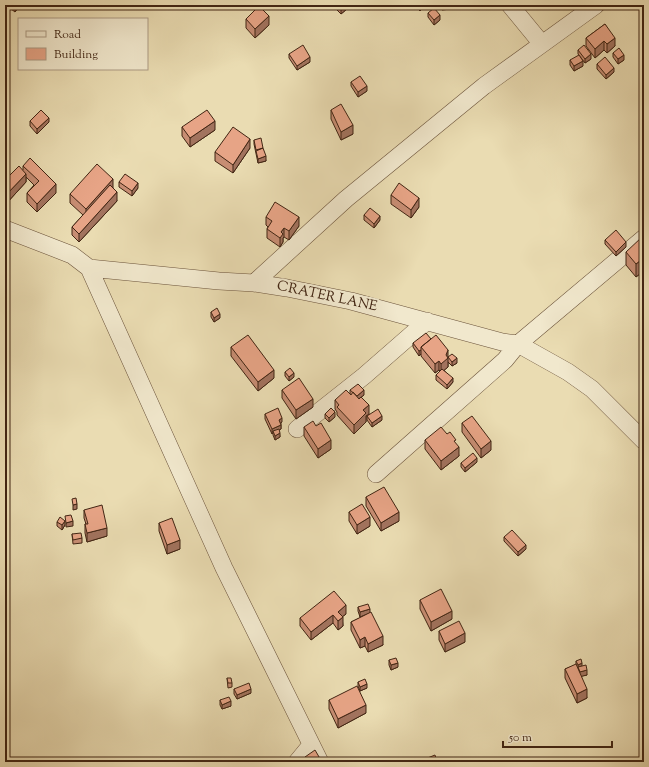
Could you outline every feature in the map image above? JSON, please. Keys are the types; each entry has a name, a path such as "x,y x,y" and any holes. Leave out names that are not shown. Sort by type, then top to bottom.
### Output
{"street":[{"path":"510,5 542,44"},
{"path":"254,283 346,199 484,86 596,5"},
{"path":"5,230 72,255 89,268 224,568 310,745 320,762"},
{"path":"376,474 505,360 518,344 644,238"},
{"name":"CRATER LANE","path":"89,268 254,283 351,301 427,320 502,342 518,344 568,372 592,389 644,441"},
{"path":"297,429 364,376 427,320"},
{"path":"297,762 310,745"}],"building":[{"path":"336,5 346,5 341,10"},
{"path":"259,6 269,16 255,29 246,19"},
{"path":"434,8 440,15 434,20 428,13"},
{"path":"605,24 615,38 607,44 604,41 595,49 586,38"},
{"path":"303,45 310,57 297,66 289,54"},
{"path":"584,45 591,54 585,59 578,50"},
{"path":"619,48 624,55 618,59 613,53"},
{"path":"579,55 583,61 574,66 570,60"},
{"path":"605,57 614,68 606,75 597,64"},
{"path":"360,76 367,86 358,92 351,82"},
{"path":"341,104 353,125 341,132 331,110"},
{"path":"41,110 49,118 37,129 30,121"},
{"path":"207,110 215,121 190,138 182,127"},
{"path":"233,127 250,139 233,165 215,152"},
{"path":"261,138 263,148 256,150 254,140"},
{"path":"263,148 266,156 258,159 256,151"},
{"path":"30,158 56,184 37,204 27,193 39,181 23,166"},
{"path":"97,164 113,179 86,209 70,194"},
{"path":"19,166 26,174 5,196 5,180"},
{"path":"125,174 138,183 132,191 119,182"},
{"path":"399,183 419,198 411,210 391,195"},
{"path":"110,185 117,192 79,234 72,227"},
{"path":"275,202 299,217 289,231 284,228 281,232 283,234 280,238 267,229 272,221 266,217"},
{"path":"370,208 380,216 374,224 364,215"},
{"path":"616,230 626,242 616,252 605,240"},
{"path":"642,237 644,240 644,264 641,260 636,264 626,252"},
{"path":"217,308 220,314 214,318 211,312"},
{"path":"426,333 431,339 421,347 421,350 419,351 413,343"},
{"path":"248,335 274,370 258,382 231,347"},
{"path":"436,335 448,350 446,355 448,358 441,364 439,361 435,364 421,347"},
{"path":"452,354 457,358 452,362 448,357"},
{"path":"290,368 294,373 289,377 285,372"},
{"path":"442,369 453,378 447,385 436,375"},
{"path":"299,378 313,399 296,410 282,390"},
{"path":"358,384 364,390 357,396 350,390"},
{"path":"346,390 351,395 353,392 359,399 361,397 369,405 363,410 366,413 354,425 337,407 339,405 335,400"},
{"path":"278,408 282,418 279,420 281,425 272,429 265,414"},
{"path":"331,408 335,412 329,418 325,414"},
{"path":"378,409 382,416 372,423 367,416"},
{"path":"472,416 491,441 481,449 462,423"},
{"path":"313,421 316,426 321,423 331,440 318,449 304,427"},
{"path":"441,427 447,434 450,432 456,440 454,441 459,447 441,461 425,440"},
{"path":"279,429 280,433 275,436 273,431"},
{"path":"473,453 477,458 465,468 461,463"},
{"path":"384,487 399,512 381,523 366,497"},
{"path":"76,498 77,504 73,505 72,499"},
{"path":"362,504 370,517 357,525 349,512"},
{"path":"102,505 107,528 87,533 85,524 88,524 84,510"},
{"path":"71,515 73,521 66,523 65,516"},
{"path":"60,517 65,521 62,525 57,522"},
{"path":"172,518 180,540 167,545 159,523"},
{"path":"512,530 526,545 518,552 504,537"},
{"path":"81,533 82,538 73,540 72,534"},
{"path":"441,589 452,611 431,622 420,600"},
{"path":"334,591 346,605 338,612 343,617 338,621 333,615 311,632 300,618"},
{"path":"368,604 370,609 360,612 358,607"},
{"path":"371,612 383,636 368,644 365,637 360,640 351,622"},
{"path":"459,621 465,633 445,644 439,631"},
{"path":"396,658 398,663 391,665 389,660"},
{"path":"581,659 582,663 578,665 576,661"},
{"path":"576,664 587,689 577,694 565,669"},
{"path":"586,665 587,670 580,672 578,667"},
{"path":"227,678 231,678 232,683 228,683"},
{"path":"365,679 367,684 360,687 358,682"},
{"path":"249,683 251,689 237,695 234,689"},
{"path":"357,686 366,705 338,719 329,700"},
{"path":"229,697 231,701 222,705 220,700"},
{"path":"315,750 322,762 308,762 305,757"},
{"path":"435,755 437,762 420,762 420,761"}]}
